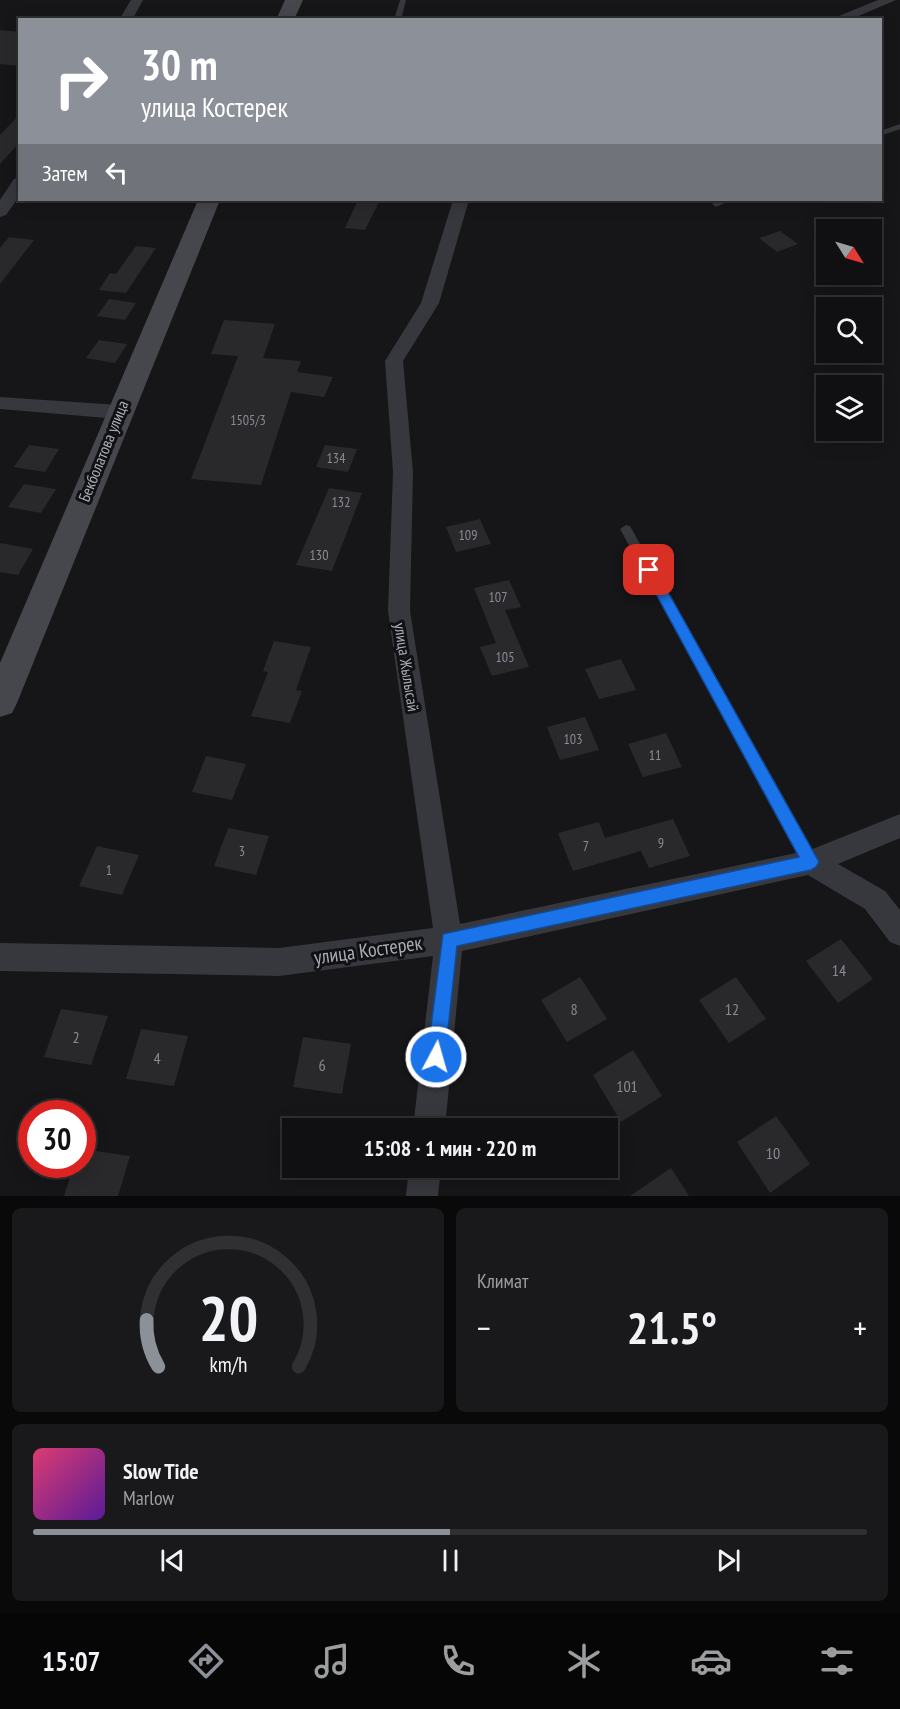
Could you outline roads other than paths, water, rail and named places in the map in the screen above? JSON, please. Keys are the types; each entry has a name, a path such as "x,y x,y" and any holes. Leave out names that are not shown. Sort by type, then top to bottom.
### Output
{"street":[{"path":"126,18 137,0"},
{"path":"286,18 294,0"},
{"path":"840,18 890,0"},
{"path":"0,212 18,185"},
{"name":"Бекболатова улица","path":"0,703 209,201"},
{"name":"улица Жылысай","path":"430,1118 449,940 399,611 403,472 394,361 430,303 460,209"},
{"path":"0,403 119,412"},
{"name":"улица Костерек","path":"0,957 279,962 449,940 811,862 900,826"},
{"path":"811,862 874,900 900,932"},
{"path":"422,1196 424,1178"}],"lane":[{"path":"398,18 402,0"},
{"path":"882,133 900,126"},
{"path":"716,204 724,201"},
{"path":"626,529 811,862"}]}
